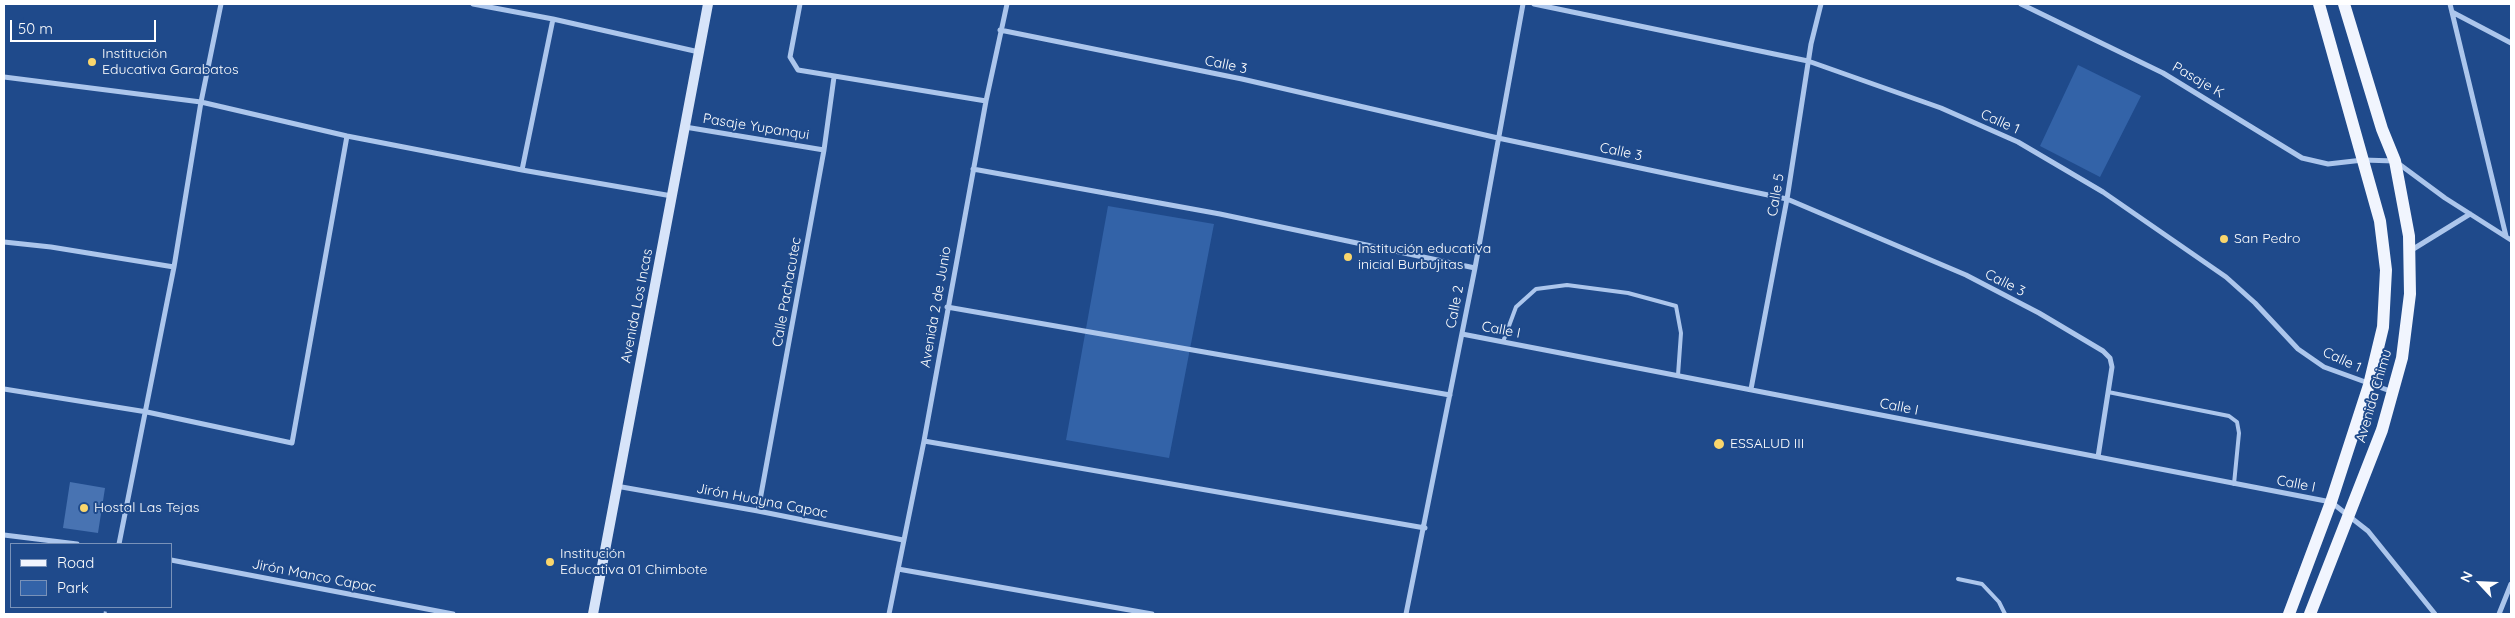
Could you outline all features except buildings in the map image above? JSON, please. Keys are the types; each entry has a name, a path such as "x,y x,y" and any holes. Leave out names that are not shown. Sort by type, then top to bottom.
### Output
{"main road":[{"name":"Avenida Chimu","path":"2289,614 2331,502 2369,385 2383,327 2386,270 2380,220 2319,4"},
{"name":"Avenida Chimu","path":"2310,614 2382,430 2402,358 2410,294 2409,236 2395,161 2382,129 2344,4"}],"street":[{"path":"119,543 147,412 174,267 201,102 221,4"},
{"path":"473,4 553,19 699,52"},
{"name":"Avenida Los Incas","path":"593,614 708,4"},
{"path":"800,4 790,57 798,70 986,101"},
{"name":"Avenida 2 de Junio","path":"889,614 924,441 986,101 1007,4"},
{"name":"Calle 2","path":"1406,614 1425,528 1475,268 1523,4"},
{"name":"Calle 1","path":"1534,4 1808,61 1941,108 2018,142 2103,192 2226,277 2255,303 2304,353 2324,367 2393,393"},
{"name":"Calle 5","path":"1751,389 1787,199 1808,61 1821,4"},
{"name":"Pasaje K","path":"2021,4 2163,73 2302,158 2328,164 2363,160 2395,161"},
{"path":"2450,4 2509,239"},
{"path":"2452,12 2511,44"},
{"path":"522,170 553,19"},
{"name":"Calle 3","path":"1000,30 1242,79 1498,138 1787,199 1966,275 2040,313 2103,351 2110,358 2112,368 2098,457"},
{"path":"4,77 201,102 347,136 522,170 672,196"},
{"name":"Calle Pachacutec","path":"758,511 824,150 834,77"},
{"name":"Pasaje Yupanqui","path":"684,127 824,150"},
{"path":"4,389 147,412 292,443 347,136"},
{"path":"2395,161 2509,239"},
{"path":"973,169 1220,214 1475,268"},
{"path":"2410,251 2470,214"},
{"path":"4,242 51,247 174,267"},
{"path":"947,307 1450,395"},
{"name":"Calle I","path":"1462,334 2331,502"},
{"path":"924,441 1425,528"},
{"name":"Jirón Huayna Capac","path":"616,486 758,511 903,540"},
{"path":"2331,502 2368,531 2435,614"},
{"path":"4,535 69,543"},
{"name":"Jirón Manco Capac","path":"172,560 453,614"},
{"path":"898,569 1152,614"},
{"path":"2499,614 2511,584"}],"lane":[{"path":"1503,342 1516,307 1536,289 1567,285 1628,293 1676,306 1681,333 1678,375"},
{"path":"2108,392 2229,416 2237,422 2239,433 2234,484"},
{"path":"1958,579 1982,584 1999,602 2005,614"}],"green space":[{"path":"2078,65 2141,96 2100,177 2040,146"},
{"path":"1108,206 1214,224 1169,458 1066,440"}],"place":[{"name":"Institución Educativa Garabatos","path":"92,62"},
{"name":"San Pedro","path":"2224,239"},
{"name":"Institución educativa inicial Burbujitas","path":"1348,257"},
{"name":"ESSALUD III","path":"1719,444"},
{"name":"Hostal Las Tejas","path":"84,508"},
{"name":"Institución Educativa 01 Chimbote","path":"550,562"}]}
